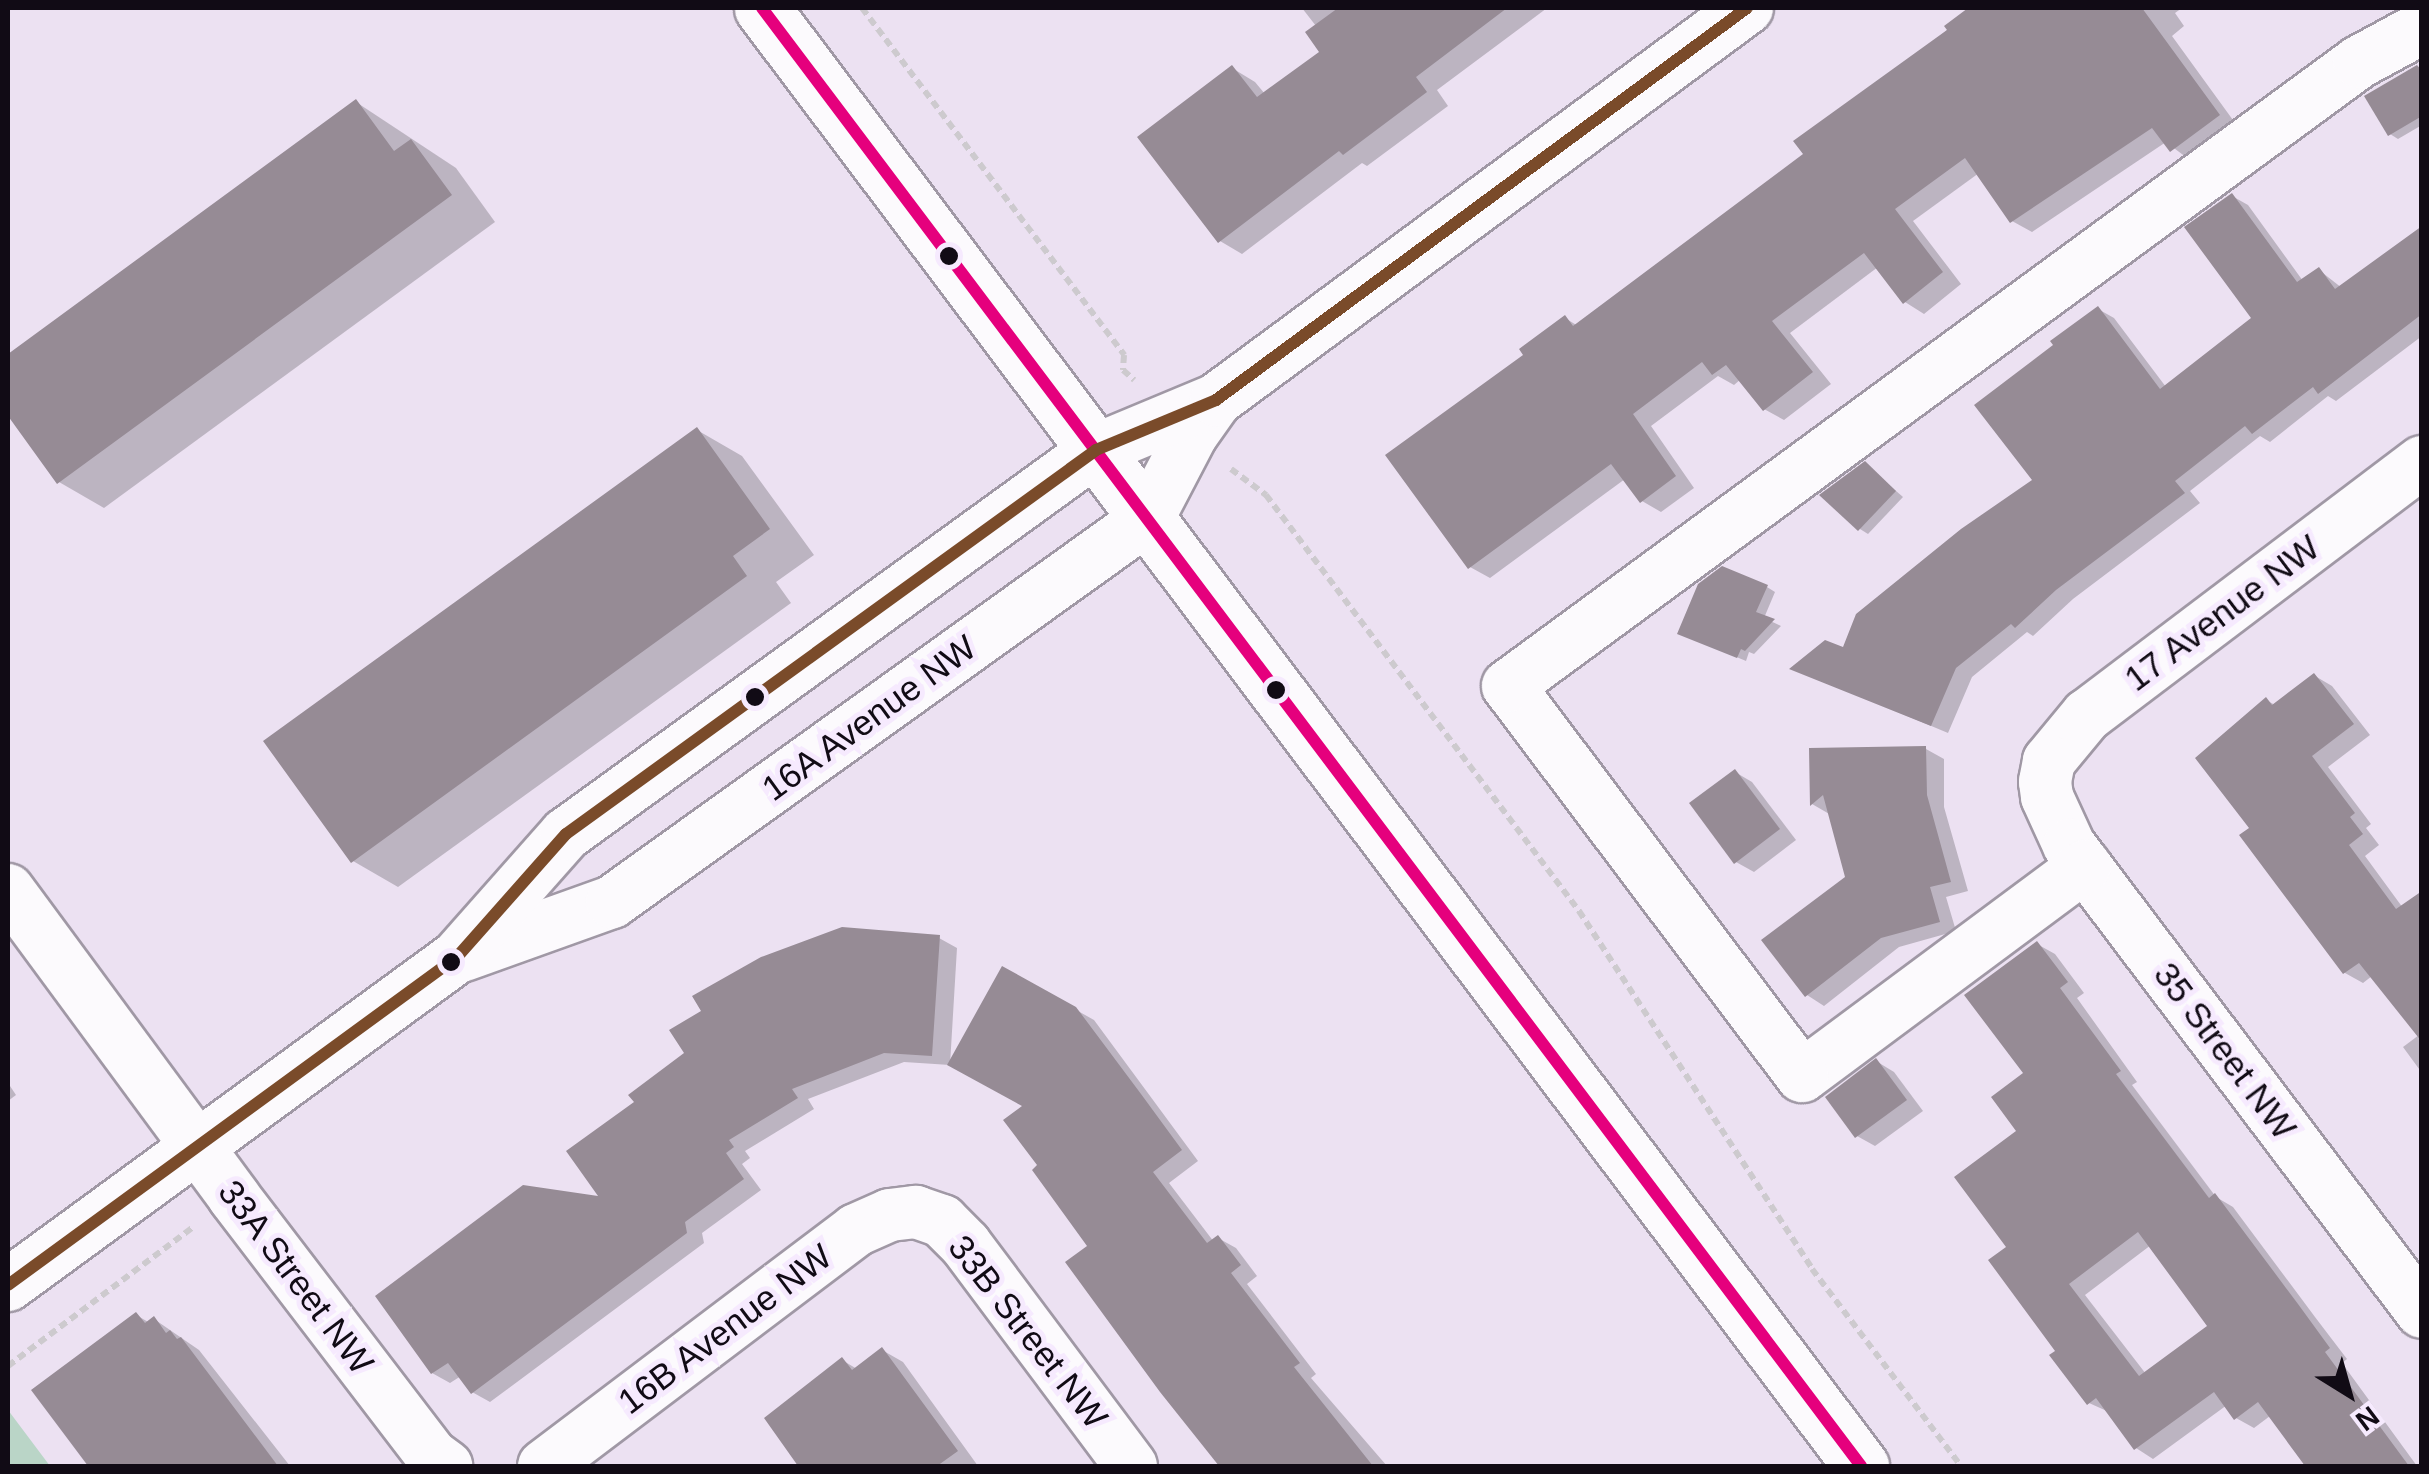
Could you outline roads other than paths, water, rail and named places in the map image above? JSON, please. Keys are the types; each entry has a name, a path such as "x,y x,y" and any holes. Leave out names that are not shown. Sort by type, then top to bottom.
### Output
{"main road":[{"path":"762,8 1861,1466"}],"street":[{"name":"16A Avenue NW","path":"8,1285 457,957 566,834 1096,450 1216,400 1747,8"},
{"path":"2085,866 1802,1076 1508,686 2359,62 2422,28"},
{"name":"16A Avenue NW","path":"457,957 612,902 1148,518 1192,434 1216,400"},
{"name":"17 Avenue NW","path":"2045,782 2049,761 2087,714 2422,462"},
{"name":"35 Street NW","path":"2045,782 2058,824 2085,866 2422,1312"},
{"name":"33A Street NW","path":"8,890 234,1196 431,1455 446,1466"},
{"name":"16B Avenue NW","path":"544,1466 856,1230 890,1215 916,1212"},
{"name":"33B Street NW","path":"916,1212 942,1222 965,1244 1131,1466"}]}
